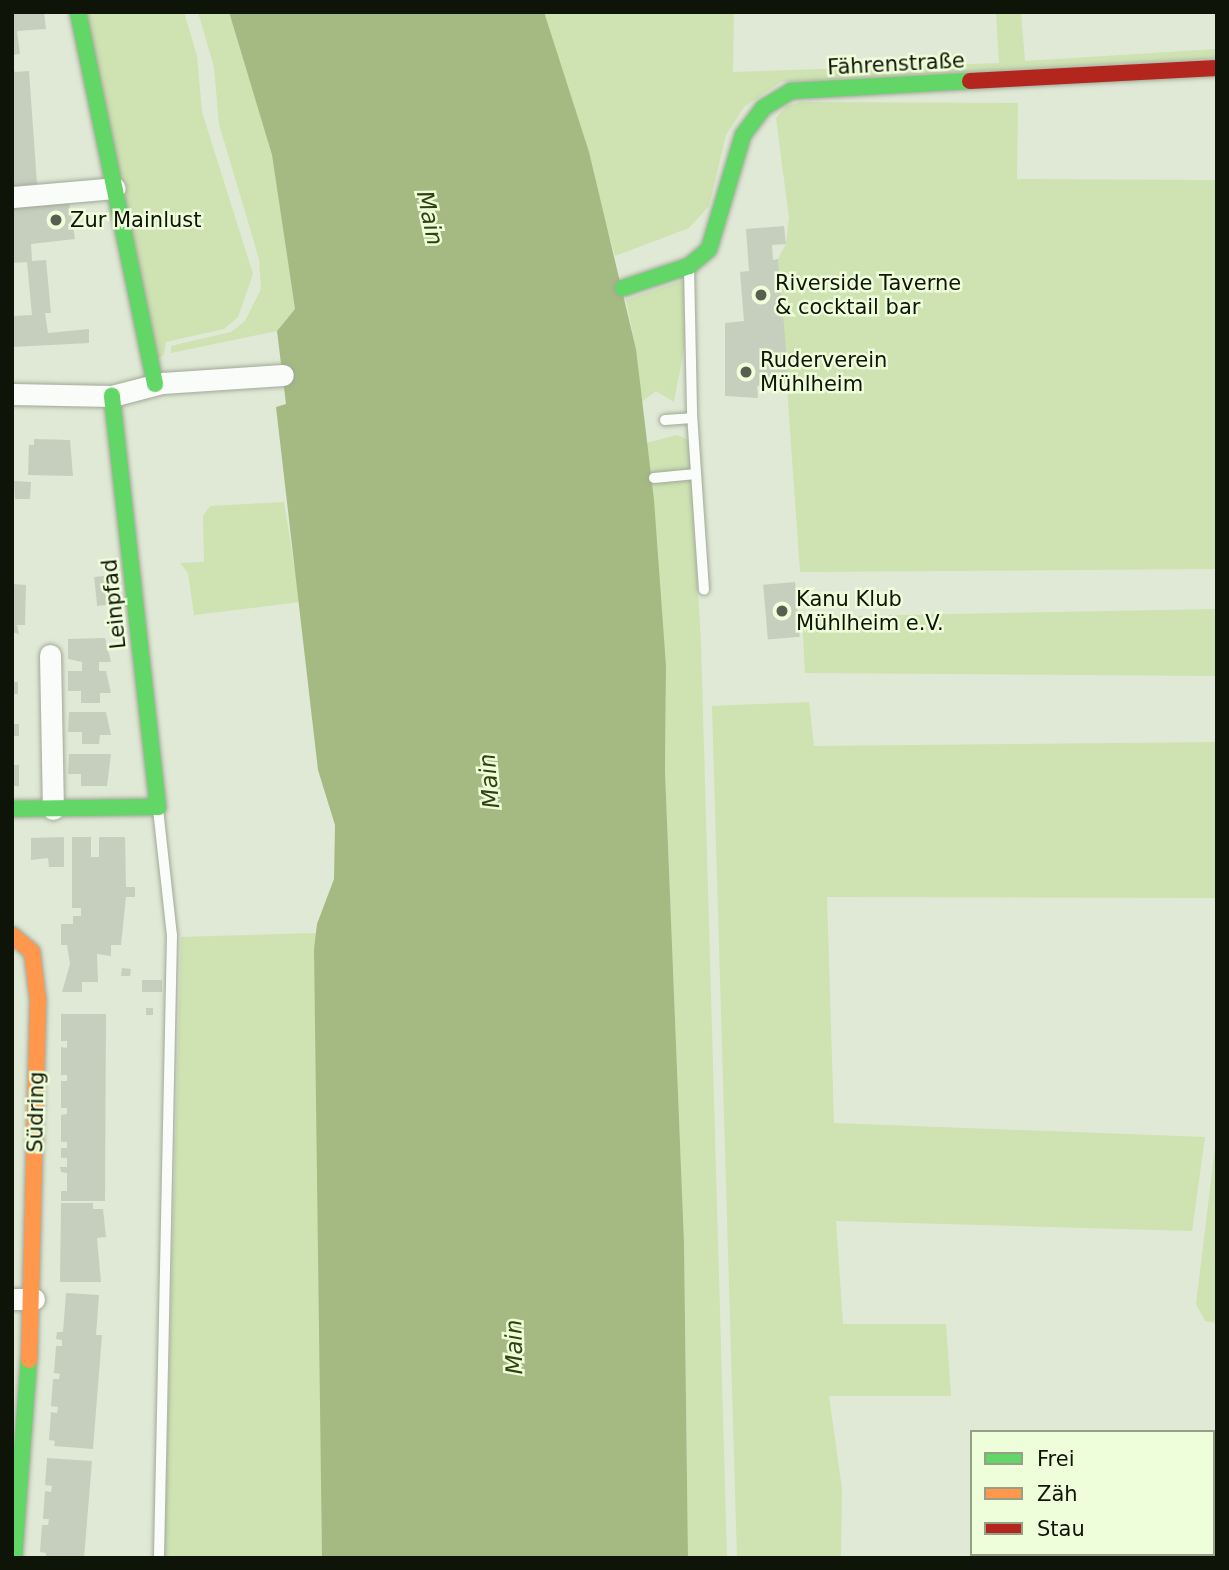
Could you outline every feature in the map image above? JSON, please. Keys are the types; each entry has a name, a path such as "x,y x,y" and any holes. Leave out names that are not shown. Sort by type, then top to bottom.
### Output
{"street":[{"path":"78,12 155,384"},
{"name":"Fährenstraße","path":"689,266 709,249 717,232 743,135 762,108 791,91 1217,68"},
{"path":"12,197 115,188"},
{"path":"624,288 689,266"},
{"path":"12,394 112,396 155,384 284,375"},
{"name":"Leinpfad","path":"112,396 158,807"},
{"path":"50,655 53,808"},
{"path":"12,809 158,807"},
{"name":"Südring","path":"12,935 32,952 37,975 14,1558"}],"lane":[{"path":"689,266 692,418 704,590"},
{"path":"665,420 692,418"},
{"path":"654,478 696,474"},
{"path":"158,807 172,935 159,1558"}],"shaded area":[{"path":"85,12 184,12 197,56 202,112 253,274 238,317 224,329 166,342 164,355 155,360"},
{"path":"198,12 229,12 272,155 295,309 277,331 171,353 171,346 231,332 245,321 261,289 259,259 219,124 214,67"},
{"path":"544,12 734,12 733,72 999,63 996,12 1021,12 1025,61 1217,49 1217,58 781,82 744,107 726,135 709,206 689,228 615,256"},
{"path":"800,102 1018,103 1017,179 1217,180 1217,569 800,572 778,259 786,244 789,218 776,118 787,106"},
{"path":"684,280 685,343 674,402 656,391 640,403 636,349 626,300"},
{"path":"677,435 689,440 701,643 727,1558 688,1558 684,1242 665,771 666,695 646,443"},
{"path":"284,502 300,602 194,615 188,573 180,563 204,562 203,516 210,506"},
{"path":"1217,609 1217,676 805,673 802,617"},
{"path":"809,702 814,746 1217,742 1217,898 827,897 834,1123 1205,1137 1192,1231 836,1221 843,1324 946,1324 951,1396 829,1396 842,1489 841,1558 737,1558 712,706"},
{"path":"316,933 322,1558 164,1558 181,937"},
{"path":"1217,1131 1217,1323 1205,1321 1196,1304"}],"water":[{"name":"Main","path":"229,12 544,12 589,152 636,349 654,500 666,666 665,771 684,1242 688,1558 322,1558 314,949 317,924 334,879 335,825 318,770 276,407 286,404 277,331 295,309 272,155"}],"building":[{"path":"12,12 44,12 46,29 17,31 20,54 12,55"},
{"path":"12,66 15,72 29,71 37,184 12,186"},
{"path":"69,203 75,239 31,244 32,261 46,260 51,313 45,313 48,333 89,329 89,343 12,347 12,316 32,315 27,262 12,263 12,208"},
{"path":"784,226 786,244 772,245 773,260 778,259 789,383 757,386 758,398 725,396 725,323 744,321 740,272 749,271 746,229"},
{"path":"34,439 70,440 73,476 28,475 29,445 34,445"},
{"path":"14,481 31,482 30,499 15,499"},
{"path":"114,575 117,604 97,606 94,577"},
{"name":"Kanu Klub Mühlheim e.V.","path":"795,582 800,637 768,640 763,585"},
{"path":"12,584 26,585 25,625 17,625 19,634 12,632"},
{"path":"105,638 111,662 99,662 99,671 106,671 111,693 100,693 100,703 81,703 81,691 68,691 68,671 82,671 82,662 68,659 68,639"},
{"path":"12,682 18,682 18,694 12,694"},
{"path":"69,712 106,712 111,735 100,735 99,744 82,744 82,732 68,732"},
{"path":"12,724 19,724 19,736 12,736"},
{"path":"69,754 111,754 107,786 81,786 81,774 68,774"},
{"path":"12,765 19,765 19,786 12,786"},
{"path":"64,837 64,867 49,867 48,858 31,860 31,838"},
{"path":"72,837 91,837 91,857 99,857 99,837 125,837 126,887 135,887 135,897 126,897 121,945 111,945 111,956 97,954 98,982 82,982 82,992 62,992 70,964 67,945 61,945 61,924 73,924 73,916 81,916 81,908 72,908"},
{"path":"122,968 131,969 130,976 121,976"},
{"path":"142,980 162,980 162,992 142,992"},
{"path":"146,1008 153,1008 153,1015 146,1015"},
{"path":"61,1014 106,1014 105,1201 61,1201 61,1191 67,1191 67,1173 61,1172 60,1167 67,1167 67,1158 61,1158 61,1148 67,1148 67,1142 61,1142 61,1115 67,1114 67,1108 61,1108 61,1081 67,1081 67,1075 61,1075 61,1047 67,1048 67,1041 61,1041"},
{"path":"61,1203 93,1203 93,1209 103,1209 106,1237 97,1238 101,1282 60,1282"},
{"path":"66,1293 99,1295 96,1335 102,1335 93,1449 54,1446 55,1441 49,1440 51,1412 57,1413 58,1407 51,1406 53,1379 59,1379 60,1374 54,1373 56,1346 62,1346 62,1340 56,1339 57,1332 63,1332"},
{"path":"47,1458 92,1461 84,1558 46,1558 46,1553 40,1552 42,1525 48,1525 49,1519 43,1519 45,1491 51,1492 52,1486 45,1485"}],"traffic: fast":[{"path":"78,12 155,384"},
{"path":"623,288 689,266 709,249 743,135 763,108 791,91 970,81"},
{"path":"12,809 158,807 112,396"},
{"path":"14,1558 29,1360"}],"traffic: slow":[{"path":"12,935 32,952 38,1000 29,1360"}],"traffic: jam":[{"path":"970,81 1217,68"}],"place":[{"name":"Zur Mainlust","path":"56,220"},
{"name":"Riverside Taverne & cocktail bar","path":"761,295"},
{"name":"Ruderverein Mühlheim","path":"746,372"},
{"name":"Kanu Klub Mühlheim e.V.","path":"782,611"}]}
